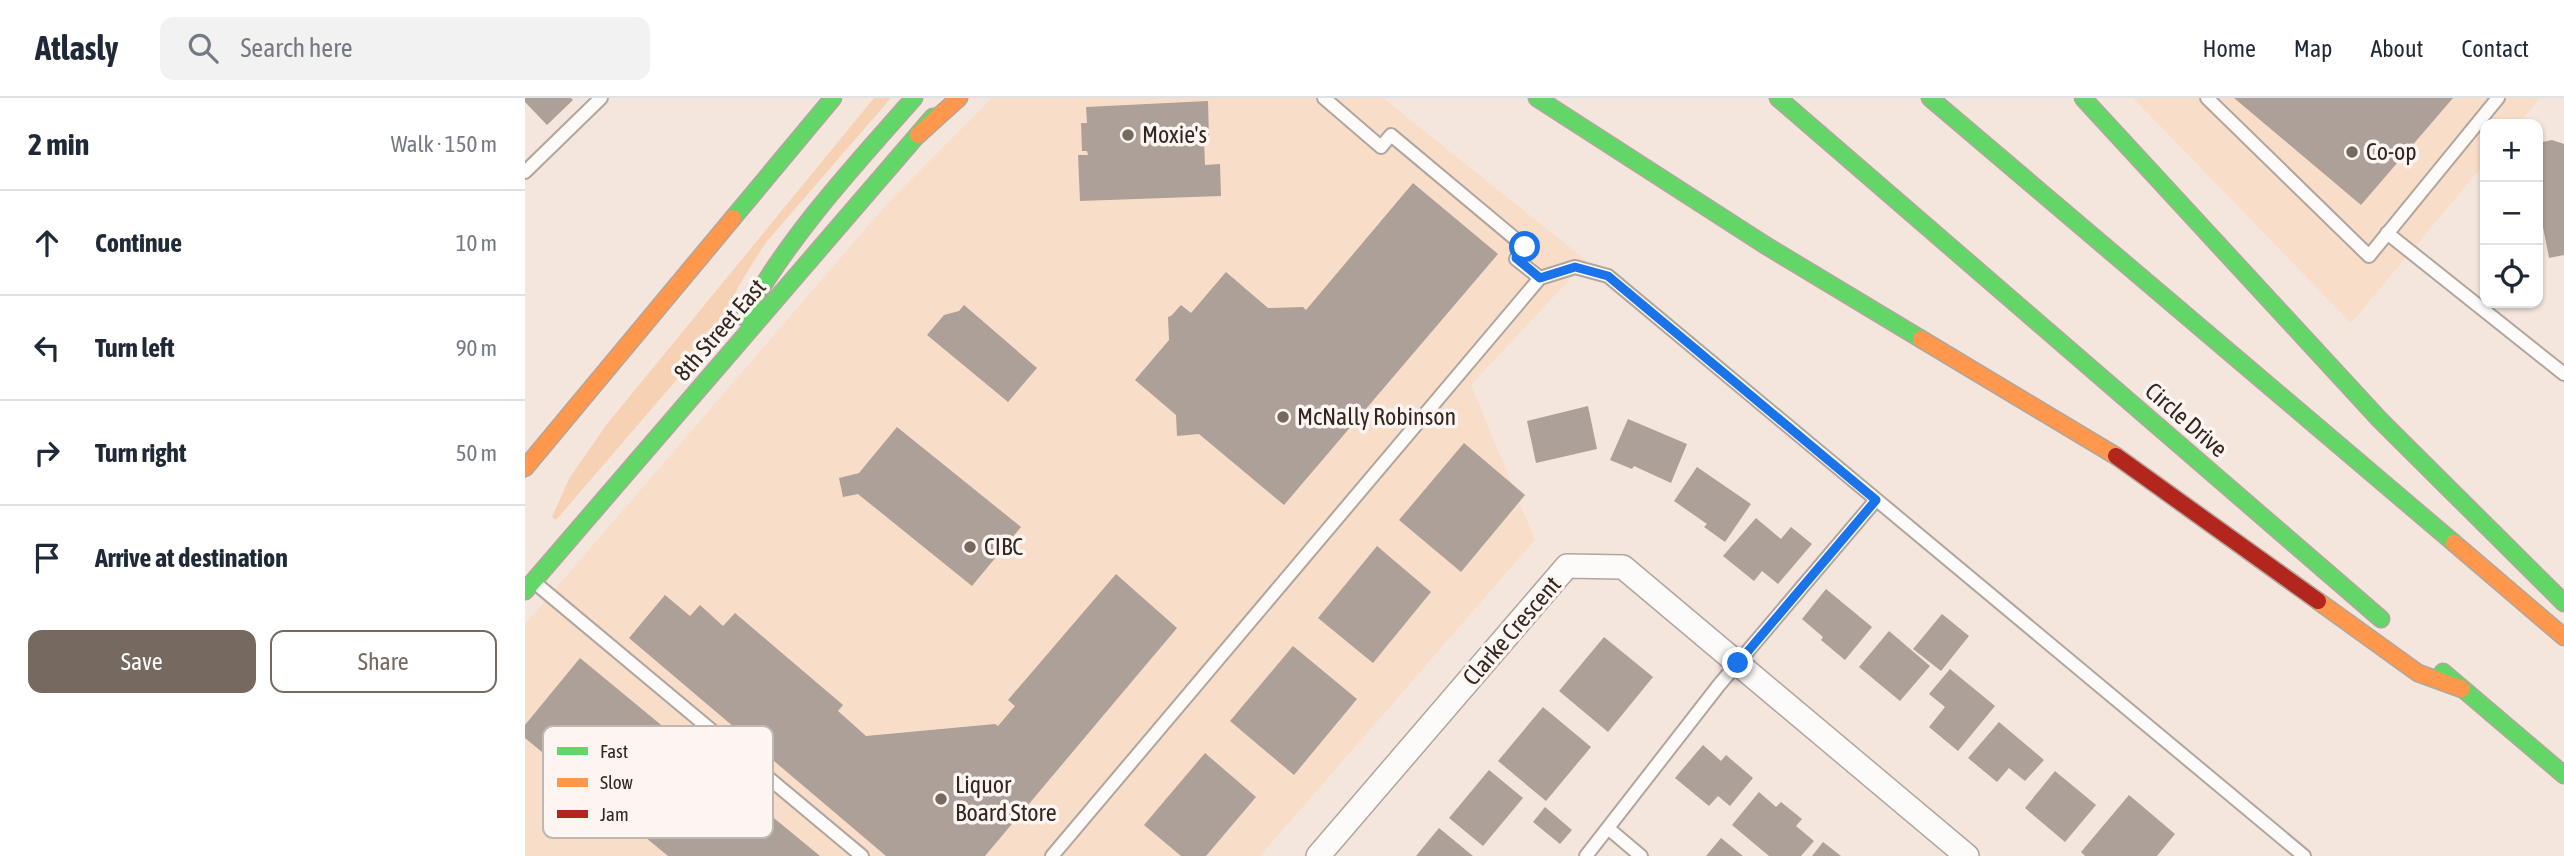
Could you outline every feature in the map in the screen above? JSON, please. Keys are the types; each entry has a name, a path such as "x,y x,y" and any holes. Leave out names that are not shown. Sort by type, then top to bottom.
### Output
{"main road":[{"path":"525,468 833,98"},
{"path":"718,368 758,288 807,220 914,98"},
{"name":"8th Street East","path":"529,586 950,98"},
{"path":"918,135 959,98"},
{"path":"1537,98 1765,245 2109,451 2418,673 2462,689"},
{"name":"Circle Drive","path":"1779,98 2389,625"},
{"path":"1930,98 2564,637"},
{"path":"2083,98 2380,420 2564,603"},
{"path":"525,480 542,448"},
{"path":"2431,662 2564,775"}],"street":[{"name":"Clarke Crescent","path":"1318,856 1567,566 1623,567 1967,856"}],"lane":[{"path":"525,172 601,98"},
{"path":"1324,98 1381,147 1391,135 1412,152 1525,247 1516,258 1540,278"},
{"path":"2207,98 2369,256 2498,98"},
{"path":"2387,233 2564,374"},
{"path":"1052,856 1540,278 1575,267 1608,276 2304,856"},
{"path":"1586,856 1738,663 1876,500"},
{"path":"529,586 702,726"},
{"path":"773,784 862,856"},
{"path":"1609,829 1641,856"}],"shaded area":[{"path":"874,98 891,98 768,240 697,356 556,520 552,517 570,477 607,424"},
{"path":"992,98 1383,98 1587,261 1471,385 1535,540 1260,856 525,856 525,624 886,205"},
{"path":"2133,98 2540,98 2522,119 2480,119 2480,169 2351,323"}],"building":[{"path":"525,98 573,100 547,125 525,102"},
{"name":"Co-op","path":"2234,98 2453,98 2361,205"},
{"path":"1208,101 1209,139 1204,139 1205,165 1220,164 1221,196 1080,201 1078,155 1088,155 1087,151 1082,151 1081,123 1087,123 1086,107"},
{"path":"2552,140 2564,144 2564,255 2549,258 2543,227 2543,142"},
{"path":"1413,183 1498,254 1284,505 1199,434 1177,436 1176,415 1135,380 1169,340 1168,317 1181,305 1191,313 1226,272 1268,308 1303,307 1306,310"},
{"path":"964,305 1037,368 1008,402 927,335 944,315 959,311"},
{"path":"1588,406 1597,449 1536,463 1527,421"},
{"path":"1628,419 1687,444 1671,483 1634,466 1632,469 1610,460"},
{"path":"897,427 1021,527 972,586 858,494 843,497 839,478 859,473"},
{"path":"1464,443 1525,495 1461,572 1399,520"},
{"path":"1697,467 1751,504 1725,542 1704,527 1707,524 1674,501"},
{"path":"1756,518 1781,539 1791,527 1812,544 1778,584 1762,571 1754,581 1723,556"},
{"path":"1377,546 1431,592 1373,663 1318,618"},
{"path":"1116,574 1177,628 985,856 886,856 773,760 773,726 733,726 629,638 665,595 690,616 700,605 723,626 735,613 843,705 838,711 866,736 995,724 998,726 1015,706 1008,700"},
{"path":"1826,589 1872,627 1845,660 1802,619"},
{"path":"1942,614 1969,636 1941,671 1913,649"},
{"path":"1889,631 1930,666 1900,701 1859,667"},
{"path":"1604,637 1653,677 1608,732 1559,691"},
{"path":"1293,646 1357,699 1294,775 1230,721"},
{"path":"580,658 662,726 543,726 543,753 525,738 525,725"},
{"path":"1950,669 1995,706 1958,751 1929,727 1945,707 1929,694"},
{"path":"1543,707 1591,747 1546,801 1498,761"},
{"path":"1999,722 2044,760 2025,781 2009,768 1997,782 1968,758"},
{"path":"1703,745 1721,761 1726,755 1753,778 1730,806 1718,796 1709,806 1675,778"},
{"path":"1205,753 1256,797 1206,856 1181,856 1144,825"},
{"path":"1489,770 1523,798 1483,846 1449,818"},
{"path":"2055,771 2096,805 2065,842 2025,808"},
{"path":"1759,792 1776,807 1781,802 1802,819 1796,826 1814,841 1801,856 1769,856 1732,825"},
{"path":"2129,795 2175,834 2157,856 2085,856 2081,852"},
{"path":"1545,807 1572,830 1560,844 1533,822"},
{"path":"773,817 820,856 668,856 646,838 773,838"},
{"path":"1439,828 1473,856 1416,856"},
{"path":"1721,838 1743,856 1706,856"},
{"path":"1823,842 1841,856 1812,856"}],"traffic: fast":[{"path":"733,218 833,98"},
{"path":"744,317 802,230 845,176 914,98"},
{"path":"1537,98 1765,245 1921,339"},
{"path":"1778,98 2381,619"},
{"path":"1930,98 2454,543"},
{"path":"2083,98 2380,420 2564,603"},
{"path":"525,591 933,117"},
{"path":"2443,672 2564,775"}],"traffic: slow":[{"path":"918,135 959,98"},
{"path":"525,468 733,218"},
{"path":"1921,339 2116,456"},
{"path":"2454,543 2564,637"},
{"path":"2318,601 2418,673 2462,689"}],"traffic: jam":[{"path":"2116,456 2318,601"}],"place":[{"name":"Moxie's","path":"1128,135"},
{"name":"Co-op","path":"2352,152"},
{"name":"McNally Robinson","path":"1283,417"},
{"name":"CIBC","path":"970,547"},
{"name":"Liquor Board Store","path":"941,799"}],"route":[{"path":"1525,247 1516,258 1540,278 1575,267 1608,276 1876,500 1738,663"}]}
